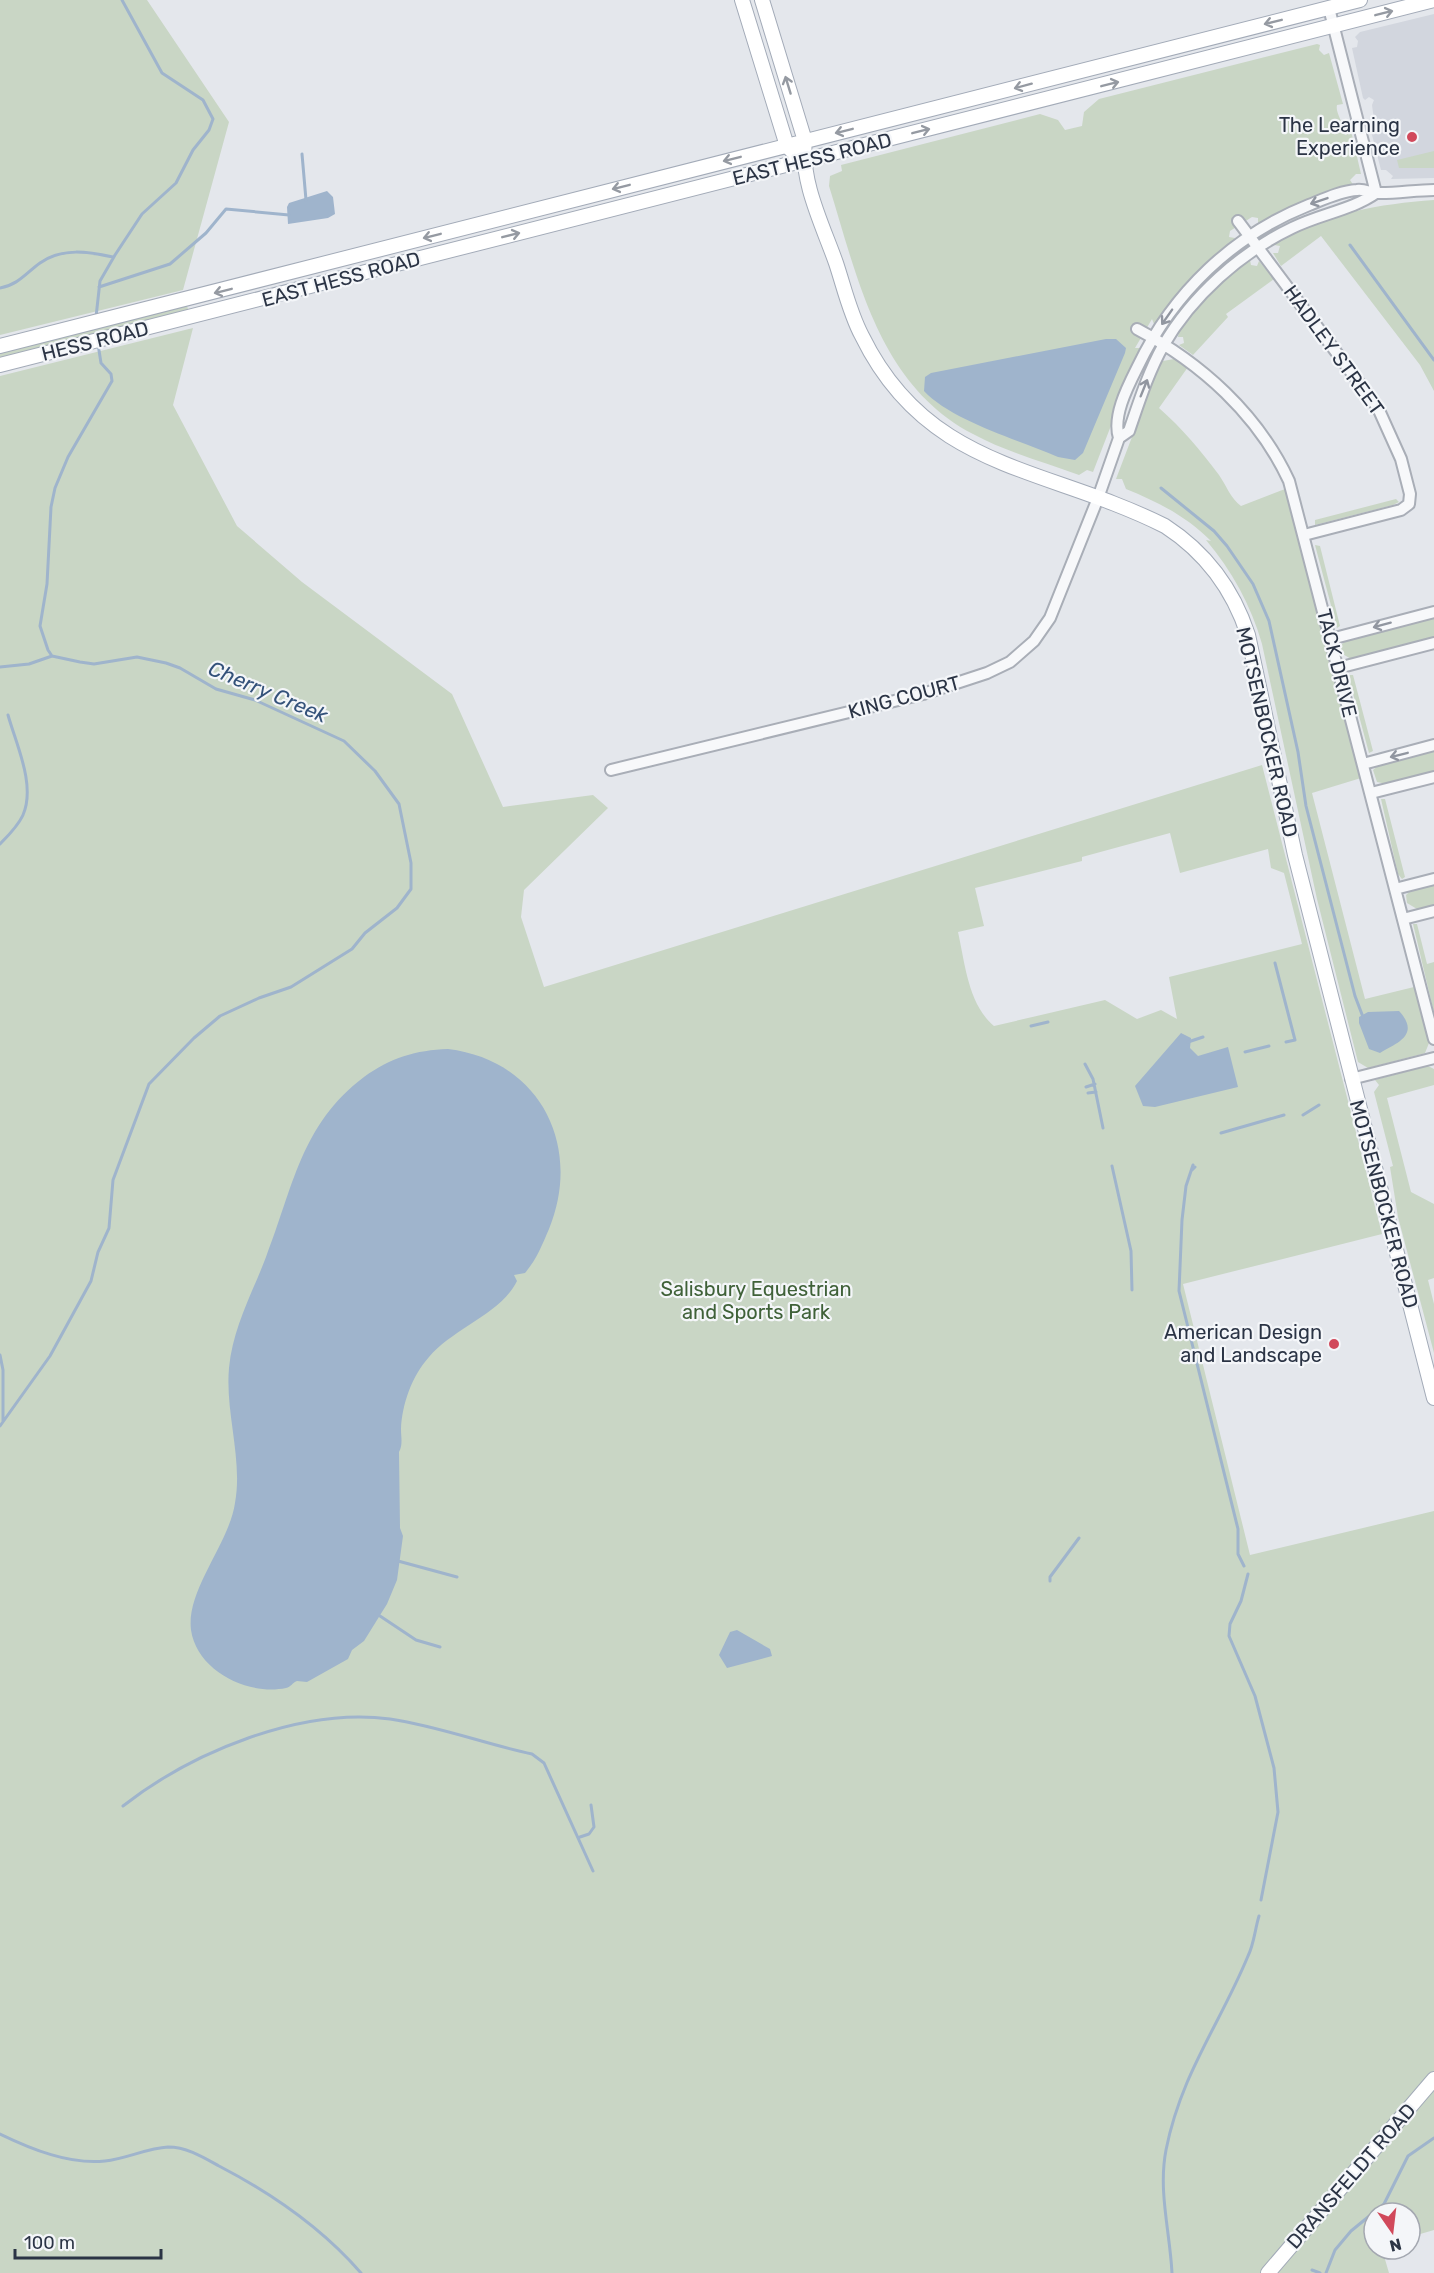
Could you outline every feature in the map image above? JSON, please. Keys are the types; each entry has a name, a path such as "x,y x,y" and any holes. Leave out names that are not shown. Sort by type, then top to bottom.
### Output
{"main road":[{"name":"MOTSENBOCKER ROAD","path":"742,0 787,146 803,161"},
{"name":"MOTSENBOCKER ROAD","path":"762,0 805,141 803,161 860,334 890,384 920,417 951,439 991,458 1151,519 1185,540 1216,572 1239,612 1253,657 1295,855 1434,1398"},
{"name":"EAST HESS ROAD","path":"185,301 1360,0"},
{"name":"EAST HESS ROAD","path":"190,318 1434,0"},
{"name":"HESS ROAD","path":"0,346 185,301"},
{"name":"HESS ROAD","path":"0,364 190,318"},
{"name":"DRANSFELDT ROAD","path":"1268,2273 1434,2079"}],"street":[{"path":"1329,8 1376,193"},
{"path":"1376,193 1362,203 1301,223 1258,247 1204,293 1164,345 1129,431 1119,438 1115,426 1119,414 1136,370 1153,338 1190,287 1216,261 1249,236 1282,216 1321,200 1359,190 1376,193 1434,190"},
{"name":"HADLEY STREET","path":"1238,221 1378,408 1401,459 1411,496 1412,507 1305,535"},
{"name":"TACK DRIVE","path":"1137,329 1211,377 1264,441 1289,481 1305,535 1434,1039"},
{"name":"KING COURT","path":"611,770 923,694 1004,665 1030,646 1050,618 1098,498 1119,438"},
{"path":"1331,639 1434,612"},
{"path":"1338,668 1434,643"},
{"path":"1363,764 1434,745"},
{"path":"1371,793 1434,777"},
{"path":"1395,889 1434,879"},
{"path":"1403,919 1434,911"},
{"path":"1351,1079 1434,1058"}],"shaded area":[{"path":"1434,14 1434,178 1391,179 1393,176 1386,170 1381,170 1371,131 1371,126 1378,124 1374,120 1372,105 1374,100 1369,97 1365,100 1363,98 1352,48 1357,47 1358,41 1355,37 1360,32"}],"green space":[{"path":"0,0 147,0 229,122 183,290 0,335"},
{"path":"1320,45 1319,50 1324,55 1329,53 1343,104 1337,105 1337,112 1343,126 1343,133 1346,135 1350,131 1352,135 1361,174 1356,174 1350,180 1354,186 1258,224 1258,218 1252,217 1230,231 1229,237 1235,238 1233,241 1191,279 1154,324 1152,319 1135,348 1141,348 1093,472 1087,470 1079,475 973,434 941,413 915,388 894,359 877,326 851,257 829,186 830,176 842,171 841,165 1040,114 1058,120 1065,130 1082,126 1084,112 1099,99"},
{"path":"1434,151 1434,168 1399,168 1397,160"},
{"path":"1434,200 1434,391 1420,365 1321,236 1281,266 1273,253 1278,253 1280,246 1274,245 1279,240 1316,223 1374,207"},
{"path":"1250,260 1251,265 1257,266 1259,261 1274,279 1226,314 1228,317 1193,355 1179,345 1184,343 1183,337 1178,337 1181,328 1220,282"},
{"path":"187,306 189,312 0,359 0,353"},
{"name":"Salisbury Equestrian and Sports Park","path":"193,328 173,405 237,526 302,582 452,694 503,807 593,795 608,808 524,890 521,917 544,987 1262,765 1382,1234 1183,1284 1250,1555 1434,1511 1434,2230 1422,2234 1422,2201 1362,2201 1362,2261 1386,2261 1389,2273 0,2273 0,376","holes":["1170,833 1180,873 1268,849 1271,868 1284,873 1302,944 1169,977 1177,1019 1161,1010 1137,1019 1105,1000 994,1026 978,1006 969,982 958,932 984,926 975,888 1082,861 1082,857"]},
{"path":"1174,359 1188,367 1159,408 1198,449 1219,475 1234,500 1241,506 1285,489 1361,778 1312,793 1365,999 1414,987 1429,1043 1425,1053 1368,1068 1358,1062 1317,899 1262,644 1252,616 1232,576 1206,540 1211,541 1182,517 1126,489 1122,479 1116,479 1159,366 1163,361"},
{"path":"1396,499 1399,502 1393,505 1315,525 1315,520"},
{"path":"1315,545 1320,546 1340,626 1337,628"},
{"path":"1434,616 1434,638 1351,659 1341,653 1341,645 1347,639"},
{"path":"1348,675 1353,675 1373,751 1369,753"},
{"path":"1434,750 1434,772 1387,784 1377,782 1373,770 1379,765"},
{"path":"1381,799 1385,799 1405,877 1402,879 1398,874"},
{"path":"1434,883 1434,905 1417,909 1407,903 1406,895 1412,889"},
{"path":"1413,924 1417,924 1427,964 1434,962 1434,1013"},
{"path":"1428,1066 1434,1069 1434,1085 1387,1098 1411,1192 1434,1204 1434,1278 1428,1280 1434,1304 1434,1353 1398,1217 1390,1167 1393,1166 1374,1092 1379,1085 1375,1080"}],"water":[{"path":"327,191 333,197 335,214 328,218 288,224 287,207 289,203"},
{"path":"1106,339 1116,339 1126,348 1125,353 1083,453 1075,460 1058,457 968,421 936,402 924,391 925,377 931,373"},
{"path":"1399,1011 1408,1027 1407,1033 1398,1042 1380,1053 1369,1049 1359,1017 1368,1012"},
{"path":"1181,1033 1191,1038 1190,1048 1198,1056 1228,1047 1238,1087 1155,1107 1143,1106 1135,1086"},
{"path":"448,1049 480,1056 507,1070 529,1089 546,1112 556,1138 560,1167 558,1198 549,1229 529,1268 525,1273 514,1275 517,1281 510,1293 500,1303 439,1347 423,1365 413,1382 403,1410 399,1452 400,1528 403,1536 397,1580 387,1604 364,1641 352,1650 348,1659 307,1682 297,1681 288,1687 271,1689 241,1684 226,1677 203,1657 195,1645 191,1630 191,1615 195,1599 225,1535 235,1503 236,1453 228,1385 234,1339 292,1182 312,1136 326,1115 343,1095 364,1077 384,1065 414,1053"},
{"path":"737,1630 770,1649 772,1656 727,1668 719,1655 730,1632"}],"waterway":[{"name":"Cherry Creek","path":"96,317 100,281 115,255 142,214 176,183 193,150 209,130 213,119 203,100 162,73 122,0"},
{"path":"302,154 306,200"},
{"path":"99,287 170,264 206,233 226,209 289,215"},
{"path":"1350,245 1434,360"},
{"path":"0,288 17,281 40,263 57,255 85,252 113,257"},
{"name":"Cherry Creek","path":"0,1426 50,1356 91,1281 98,1252 109,1228 113,1180 149,1084 194,1038 220,1016 259,998 291,987 352,949 365,933 397,908 411,889 411,863 399,804 375,771 344,741 255,700 216,689 180,668 166,663 137,657 94,664 52,656 48,650 40,626 47,584 51,507 55,488 68,457 112,381 111,374 101,363 98,344"},
{"path":"1161,488 1214,531 1227,546 1253,584 1269,621 1298,752 1306,806 1355,996 1363,1017"},
{"path":"0,667 29,664 52,656"},
{"path":"0,844 16,827 23,815 27,791 23,765 8,715"},
{"path":"1275,963 1295,1040 1286,1042"},
{"path":"1031,1026 1048,1022"},
{"path":"1188,1042 1203,1037"},
{"path":"1245,1052 1269,1046"},
{"path":"1085,1064 1093,1079 1103,1128"},
{"path":"1086,1087 1095,1084"},
{"path":"1088,1093 1096,1092"},
{"path":"1303,1115 1319,1105"},
{"path":"1221,1133 1284,1115"},
{"path":"1193,1165 1186,1186 1182,1220 1179,1291 1238,1529 1238,1554 1244,1566"},
{"path":"1112,1166 1131,1251 1132,1290"},
{"path":"1191,1171 1195,1167"},
{"path":"0,1355 3,1370 3,1421"},
{"path":"1050,1581 1050,1577 1079,1538"},
{"path":"398,1561 457,1577"},
{"path":"1248,1574 1241,1601 1230,1624 1229,1636 1255,1696 1274,1768 1278,1812 1261,1900"},
{"path":"380,1616 416,1640 440,1647"},
{"path":"123,1806 181,1768 249,1738 285,1727 320,1720 356,1717 390,1719 426,1726 532,1754 544,1763 593,1871"},
{"path":"580,1837 589,1834 594,1827 591,1805"},
{"path":"1172,2273 1163,2181 1166,2150 1181,2097 1250,1951 1259,1916"},
{"name":"Cherry Creek","path":"0,2134 51,2155 78,2161 113,2160 168,2147 175,2147 201,2156 277,2200 313,2226 361,2273"},
{"path":"1326,2273 1335,2250 1351,2231 1384,2204 1408,2156 1434,2138"},
{"path":"1312,2270 1320,2273"}],"place":[{"name":"The Learning Experience","path":"1412,137"},
{"name":"American Design and Landscape","path":"1334,1344"}]}
